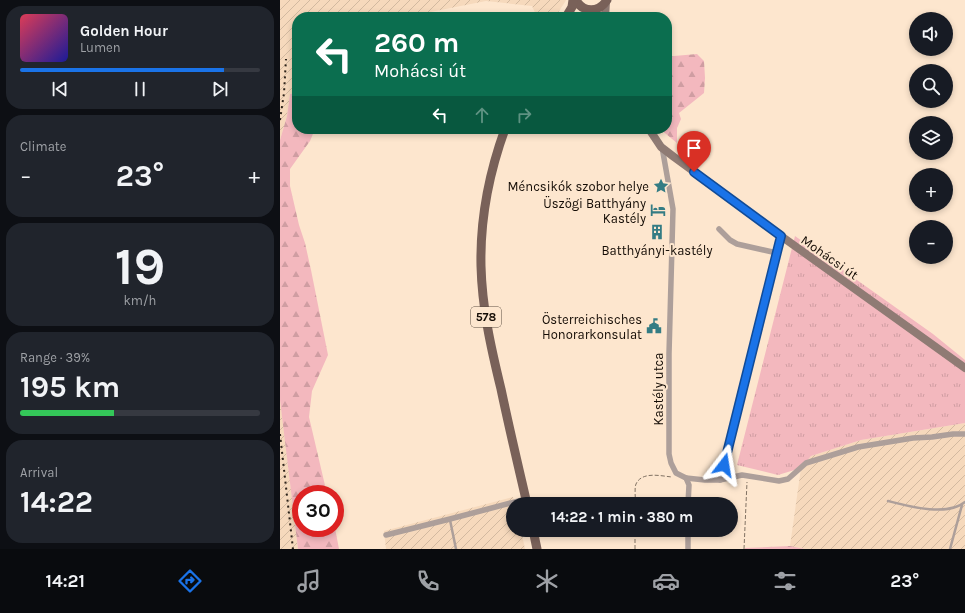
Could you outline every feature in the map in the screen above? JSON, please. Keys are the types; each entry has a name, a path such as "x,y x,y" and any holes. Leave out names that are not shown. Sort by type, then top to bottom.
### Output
{"main road":[{"path":"569,12 575,0 591,12"},
{"path":"584,12 600,8 606,1"},
{"path":"605,12 606,1"},
{"name":"578","path":"503,134 494,162 484,208 481,266 483,298 488,331 525,497"},
{"name":"Mohácsi út","path":"653,134 662,147 674,157 965,368"},
{"path":"534,537 537,549"}],"street":[{"name":"Kastély utca","path":"662,147 673,209 669,354 669,454 671,463 676,473 686,478"},
{"path":"719,229 730,240 737,244 777,253"},
{"path":"720,480 781,236"},
{"path":"688,497 689,485 686,478 720,480 742,475 779,481 788,479 806,463 858,447 913,438 965,434"},
{"path":"386,535 506,506"},
{"path":"688,537 688,549"}],"lane":[{"path":"888,501 920,509 942,510 962,505 965,502"},
{"path":"950,549 962,505"},
{"path":"450,519 456,549"}],"path":[{"path":"636,497 636,485 641,478 650,475 672,477"},
{"path":"744,549 747,476"},
{"path":"635,537 635,549"}],"shaded area":[{"path":"280,0 566,0 558,12 535,12 532,6 486,1 430,12 292,12 292,94 290,94 287,116 280,140"},
{"path":"280,400 292,498 292,537 297,537 298,549 280,549"},
{"path":"965,423 965,549 805,549 790,546 801,468 811,456 861,440"},
{"path":"506,499 506,537 522,537 525,549 386,549 384,531"}],"green space":[{"path":"697,54 704,61 705,78 704,93 679,113 681,119 677,128 677,143 666,134 672,134 672,57"},
{"path":"290,94 292,94 292,134 313,134 310,141 290,169 290,186 299,225 305,243 328,355 312,391 309,417 325,485 292,485 292,499 280,400 280,140 287,116"},
{"path":"795,236 933,334 965,360 965,423 861,440 811,456 801,468 778,475 737,465"},
{"path":"297,537 337,537 339,549 298,549"},
{"path":"790,546 805,549 745,549 745,548"}],"railway":[{"path":"280,120 284,93 286,59"},
{"path":"280,434 293,549"}],"place":[{"name":"Méncsikók szobor helye","path":"661,186"},
{"name":"Üszögi Batthyány Kastély","path":"658,210"},
{"name":"Batthyányi-kastély","path":"657,232"},
{"name":"Österreichisches Honorarkonsulat","path":"654,326"}],"route":[{"path":"694,172 781,236 724,465"}]}
